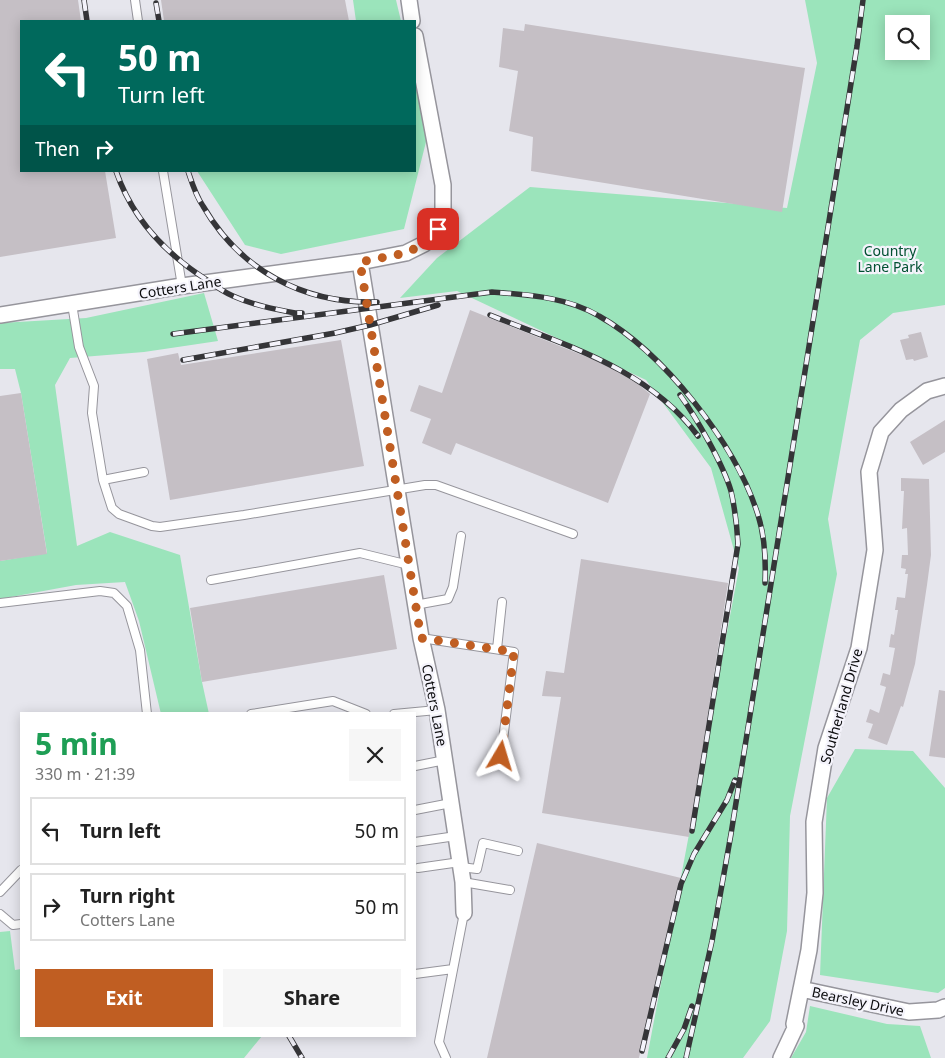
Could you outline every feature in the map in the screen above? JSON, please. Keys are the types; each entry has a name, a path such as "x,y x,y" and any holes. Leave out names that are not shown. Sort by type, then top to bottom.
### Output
{"street":[{"path":"409,0 412,20"},
{"name":"Cotters Lane","path":"0,315 182,286 360,262 406,253 424,244 438,229 443,210 443,185 416,41"},
{"name":"Cotters Lane","path":"360,262 421,638 437,710 445,760 462,870 464,913"},
{"name":"Southerland Drive","path":"781,1058 796,1026 794,1024 808,950 815,892 814,822 826,748 859,648 875,550 869,472 881,432 901,410 927,390 945,386"},
{"name":"Bearsley Drive","path":"801,989 909,1012 938,1010 945,1007"}],"lane":[{"path":"134,0 138,20"},
{"path":"163,172 182,286"},
{"path":"72,304 78,347 94,386 92,413 103,480 112,508 119,514 160,527 244,515 425,484 436,486 572,534"},
{"path":"103,480 144,472"},
{"path":"416,605 448,599 453,587 461,536"},
{"path":"211,580 360,553 409,565"},
{"path":"0,604 100,591 114,593 127,606 140,650 147,712"},
{"path":"497,649 502,602"},
{"path":"421,638 514,652 501,756"},
{"path":"264,712 333,701 361,712"},
{"path":"416,712 437,710"},
{"path":"416,766 445,760"},
{"path":"416,810 451,803"},
{"path":"416,842 456,836"},
{"path":"418,868 477,869 483,843 518,851"},
{"path":"462,870 510,890"},
{"path":"0,892 20,871"},
{"path":"446,1058 439,1042 464,913"},
{"path":"0,914 13,925 20,924"},
{"path":"416,974 453,970"}],"green space":[{"path":"353,0 396,0 401,20 356,20"},
{"name":"Country Lane Park","path":"805,0 945,0 945,305 893,313 860,340 828,519 837,574 790,816 787,931 770,1021 743,1058 647,1058 739,568 711,468 646,380 457,291 400,298 437,258 530,187 787,208 817,63"},
{"path":"416,84 428,134 404,229 281,254 245,245 198,172 416,172"},
{"path":"204,293 218,341 144,352 70,358 55,385 77,546 110,532 180,555 209,712 161,712 139,621 125,582 76,585 0,599 0,561 47,553 21,393 15,369 0,369 0,323 86,318"},
{"path":"855,749 913,751 945,788 945,988 938,993 820,975 827,798"},
{"path":"10,931 15,970 20,969 20,1037 261,1037 244,1058 0,1058 0,932"},
{"path":"810,1006 887,1024 920,1026 931,1058 791,1058 806,1032"}],"building":[{"path":"0,0 78,0 81,20 20,20 20,172 105,172 116,238 0,257"},
{"path":"161,0 345,0 349,20 164,20"},
{"path":"525,24 805,68 782,212 531,171 533,137 509,131 518,71 499,67 503,28 524,31"},
{"path":"470,310 607,365 631,378 650,394 608,503 456,443 451,455 422,443 431,419 410,411 419,385 442,393"},
{"path":"921,332 928,357 914,361 913,359 906,360 900,340 909,338 908,335"},
{"path":"341,340 364,466 170,500 147,359 178,353 181,365"},
{"path":"21,393 47,554 0,561 0,396"},
{"path":"945,420 945,452 923,465 910,442"},
{"path":"901,478 929,479 931,555 915,664 903,707 901,706 887,745 868,738 873,724 866,722 870,709 879,713 886,687 880,685 883,673 890,675 895,648 889,647 891,634 894,635 898,610 895,610 897,597 905,598 908,574 905,574 906,569 901,568 902,555 908,555 907,528 902,529 904,491 901,491"},
{"path":"581,559 728,583 689,837 542,813 561,697 542,696 546,671 564,673"},
{"path":"384,575 397,649 202,682 190,608"},
{"path":"939,690 945,691 945,758 929,756"},
{"path":"537,843 681,878 639,1058 487,1058"}],"railway":[{"path":"84,0 87,20"},
{"path":"686,1058 712,941 731,834 863,0"},
{"path":"156,3 159,20"},
{"path":"116,172 131,204 141,219 164,246 192,270 223,291 241,299 271,308 302,313"},
{"path":"188,172 198,198 218,229 235,248 255,265 276,279 324,297 350,301 377,302"},
{"path":"173,334 492,292 547,298 587,310 623,332 648,352 672,376 715,430 733,459 758,515 764,549 765,583"},
{"path":"183,360 335,333 438,305"},
{"path":"490,315 603,361 630,376 655,393 678,413 698,436"},
{"path":"680,395 694,415 727,480 734,504 738,544 692,831"},
{"path":"642,1051 681,884 694,854 727,800 735,780"},
{"path":"668,1058 684,1029 692,1006"},
{"path":"290,1037 302,1058"}],"route":[{"path":"438,229 424,244 406,253 360,262 421,638 514,652 501,756"}]}
